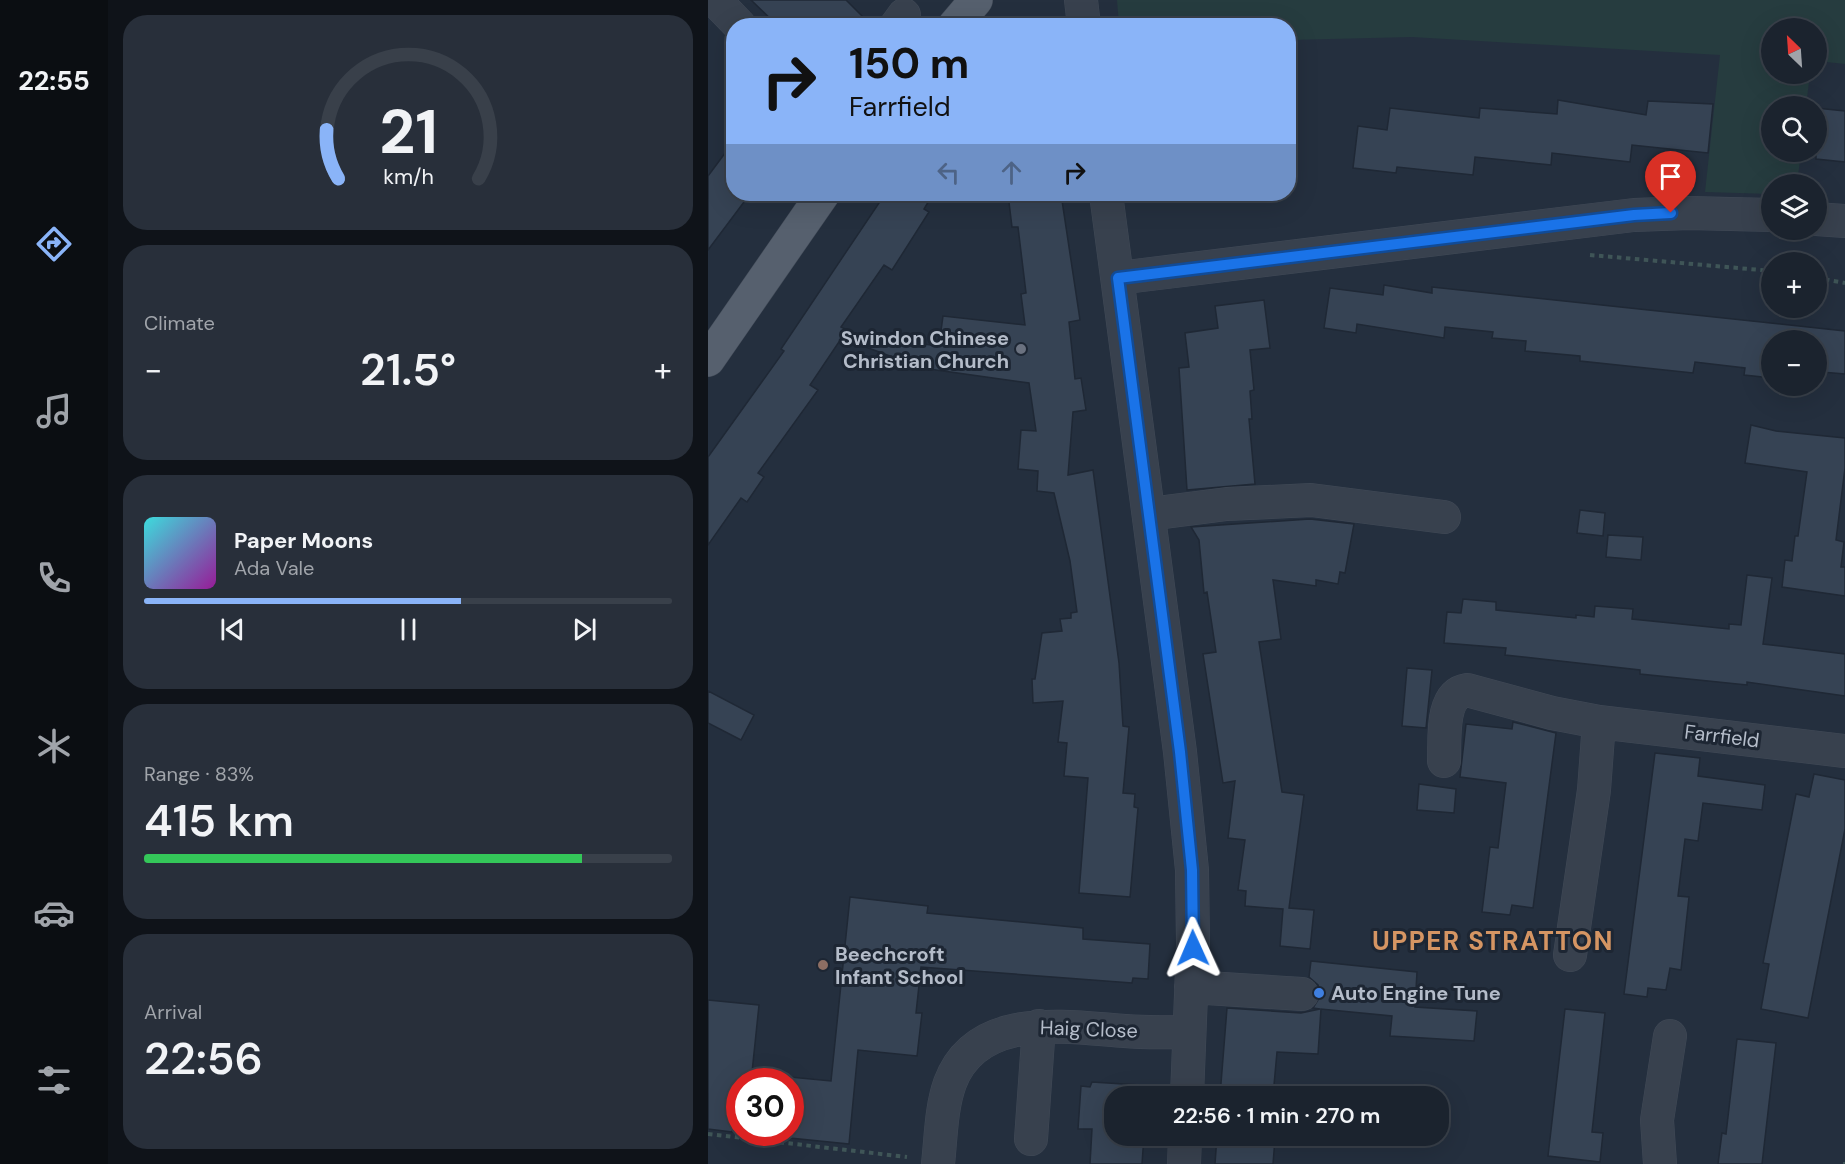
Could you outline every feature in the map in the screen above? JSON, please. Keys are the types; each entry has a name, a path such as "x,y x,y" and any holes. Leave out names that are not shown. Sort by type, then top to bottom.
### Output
{"main road":[{"path":"961,18 976,0"},
{"path":"708,360 818,201"}],"street":[{"path":"715,0 732,18"},
{"path":"1080,0 1083,18"},
{"path":"1107,201 1180,752 1192,870 1187,1086"},
{"path":"1118,278 1634,215 1689,213 1761,215"},
{"path":"1827,220 1845,221"},
{"path":"1149,514 1250,502 1311,500 1444,517"},
{"name":"Farrfield","path":"1444,761 1448,706 1455,695 1467,690 1551,713 1599,722 1845,751"},
{"path":"1570,955 1593,790 1599,722"},
{"path":"1191,987 1302,994"},
{"path":"1032,1139 1039,1026"},
{"name":"Haig Close","path":"938,1162 942,1114 950,1082 962,1062 997,1036 1020,1028 1039,1026 1189,1032"},
{"path":"1660,1164 1657,1120 1670,1036"},
{"path":"1184,1164 1185,1146"}],"path":[{"path":"1580,254 1761,270"},
{"path":"1827,280 1845,283"},
{"path":"708,1134 938,1162"}],"green space":[{"path":"1117,0 1845,0 1845,64 1827,62 1827,18 1761,18 1761,84 1809,84 1807,96 1761,96 1761,162 1800,162 1798,174 1761,174 1761,194 1705,192 1720,55 1412,37 1296,40 1296,18 1118,18"}],"building":[{"path":"751,0 846,0 864,18 770,18"},
{"path":"1558,100 1646,115 1648,101 1713,104 1708,153 1632,145 1630,162 1552,153 1551,165 1475,157 1473,175 1397,167 1396,173 1353,168 1358,126 1387,130 1390,108 1479,118 1480,108 1557,114"},
{"path":"1827,109 1845,111 1845,162 1827,160"},
{"path":"726,152 726,201 745,201 708,250 708,176"},
{"path":"880,201 929,201 924,209 929,212 892,270 884,265 841,327 847,330 810,385 818,390 758,473 764,477 747,502 741,498 708,545 708,457 784,351 781,349"},
{"path":"1009,201 1062,201 1080,320 1069,322 1075,379 1081,378 1086,410 1073,412 1068,475 1093,470 1119,663 1123,726 1129,727 1123,793 1135,794 1134,807 1138,808 1130,897 1079,893 1088,778 1064,776 1067,743 1058,742 1063,701 1033,703 1032,679 1035,679 1042,633 1062,631 1060,619 1071,618 1071,613 1077,612 1070,561 1054,493 1037,491 1038,471 1018,469 1021,430 1036,431 1029,383 922,368 863,346 866,337 939,346 943,316 1025,325 1021,294 1026,293 1018,227 1012,227"},
{"path":"1384,285 1432,293 1432,287 1845,331 1845,374 1827,372 1827,330 1761,330 1761,377 1744,375 1745,368 1695,362 1693,373 1580,361 1580,356 1525,351 1526,341 1492,338 1493,332 1445,327 1444,338 1357,324 1356,333 1324,328 1330,288 1383,295"},
{"path":"1264,300 1270,348 1250,350 1254,390 1250,391 1252,419 1249,419 1255,484 1187,490 1179,368 1189,367 1185,333 1218,328 1215,306"},
{"path":"1751,425 1776,431 1845,438 1845,468 1836,540 1844,542 1841,567 1845,567 1845,596 1782,587 1785,560 1792,561 1795,536 1798,536 1807,472 1745,463"},
{"path":"1580,510 1605,513 1603,536 1577,533"},
{"path":"1310,519 1354,524 1345,573 1340,572 1338,584 1316,580 1316,586 1273,580 1281,639 1259,642 1282,792 1304,795 1289,908 1314,910 1310,949 1280,946 1283,909 1245,906 1246,891 1238,890 1245,840 1228,838 1235,781 1223,783 1203,654 1216,652 1207,592 1204,593 1199,540 1191,527"},
{"path":"1608,535 1643,537 1641,560 1606,557"},
{"path":"1747,575 1772,578 1763,644 1845,654 1845,696 1747,682 1747,685 1640,674 1640,670 1505,655 1506,648 1444,643 1447,612 1461,613 1463,599 1496,602 1496,610 1576,618 1576,615 1594,617 1595,606 1633,609 1632,619 1729,629 1729,624 1741,625"},
{"path":"1407,668 1432,670 1426,728 1402,726"},
{"path":"708,691 754,715 741,740 708,723"},
{"path":"1513,722 1556,733 1533,908 1512,905 1510,915 1482,912 1490,847 1498,848 1506,783 1460,777 1466,724 1512,729"},
{"path":"1655,753 1700,758 1698,776 1765,785 1762,810 1703,803 1698,841 1685,839 1678,896 1689,897 1681,970 1670,968 1666,990 1648,988 1647,997 1624,994"},
{"path":"1814,774 1845,780 1845,829 1808,1018 1761,1009 1769,964 1763,963 1796,794 1809,797"},
{"path":"1419,784 1456,789 1454,813 1417,810"},
{"path":"850,897 928,906 927,913 1083,928 1083,939 1150,944 1148,979 1133,978 1132,983 921,967 916,1013 922,1013 917,1056 858,1050 849,1144 804,1139 804,1078 831,1081"},
{"path":"1311,961 1417,972 1415,1007 1477,1011 1474,1041 1390,1036 1392,1016 1321,1009 1318,1054 1277,1052 1274,1086 1221,1086 1227,1008 1301,1013 1320,1009 1313,1008 1321,995 1318,985 1309,977"},
{"path":"708,1000 759,1005 752,1068 726,1068 726,1131 708,1129"},
{"path":"1565,1009 1605,1013 1592,1132 1603,1133 1600,1162 1548,1156"},
{"path":"1737,1039 1776,1043 1762,1164 1718,1164 1722,1133 1726,1134"},
{"path":"1092,1082 1139,1085 1104,1086 1104,1146 1143,1146 1142,1164 1090,1164 1092,1129 1078,1129 1081,1086 1090,1087"},
{"path":"1216,1146 1274,1146 1273,1164 1215,1164"}],"place":[{"name":"Swindon Chinese Christian Church","path":"1021,349"},
{"name":"Beechcroft Infant School","path":"823,965"},
{"name":"Auto Engine Tune","path":"1319,993"}],"district":[{"name":"UPPER STRATTON","path":"1493,941"}],"route":[{"path":"1193,948 1192,870 1180,752 1118,278 1408,241 1634,215 1671,213"}]}
